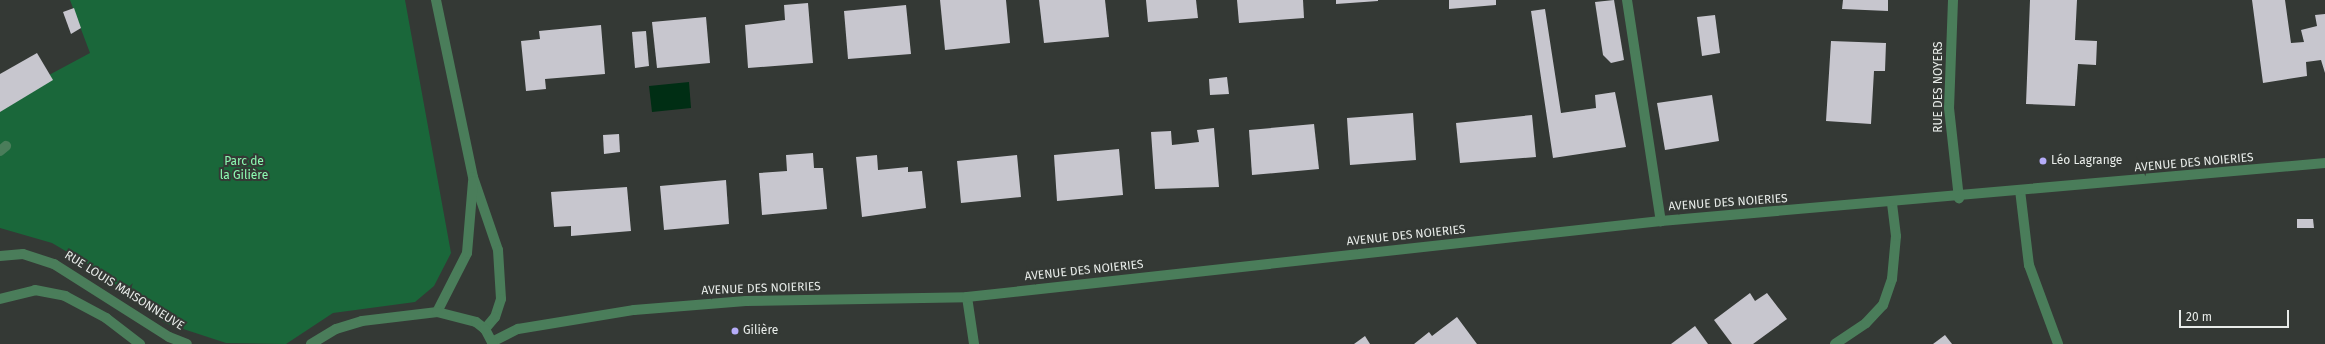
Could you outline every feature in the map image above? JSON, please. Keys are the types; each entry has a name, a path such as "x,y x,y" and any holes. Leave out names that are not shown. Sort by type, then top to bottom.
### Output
{"street":[{"path":"436,0 473,177 498,250 500,299 496,317 485,329"},
{"path":"1628,0 1661,221"},
{"name":"RUE DES NOYERS","path":"1953,0 1949,108 1959,198"},
{"name":"AVENUE DES NOIERIES","path":"493,343 518,329 634,310 746,301 967,297 1661,221 1959,198 2020,190 2325,163"},
{"path":"437,312 467,253 473,177"},
{"path":"2020,190 2029,265 2058,344"},
{"path":"1835,344 1866,323 1883,305 1893,272 1896,236 1892,203"},
{"name":"RUE LOUIS MAISONNEUVE","path":"0,256 23,254 54,264 169,337 187,344"},
{"path":"0,299 35,290 65,296 106,318 140,344"},
{"path":"967,297 974,344"},
{"path":"311,344 336,329 362,321 437,312 460,316 485,329 493,343"}],"green space":[{"name":"Parc de la Gilière","path":"70,0 405,0 451,253 434,286 415,302 333,313 286,344 226,343 165,323 93,267 52,243 0,228 0,112 49,75 90,53"}],"shaded area":[{"path":"689,82 691,108 652,112 649,86"}],"building":[{"path":"940,0 1006,0 1010,43 945,50"},
{"path":"1039,0 1105,0 1109,37 1044,43"},
{"path":"1146,0 1196,0 1198,18 1148,22"},
{"path":"1237,0 1303,0 1304,18 1239,23"},
{"path":"1336,0 1378,0 1378,1 1336,4"},
{"path":"1449,0 1496,0 1496,5 1449,9"},
{"path":"1614,0 1624,60 1611,63 1603,55 1595,2"},
{"path":"1843,0 1888,0 1888,11 1842,9"},
{"path":"2030,0 2077,0 2075,40 2097,41 2096,65 2078,64 2075,106 2026,104"},
{"path":"2252,0 2285,0 2291,43 2304,42 2301,30 2317,26 2315,15 2325,14 2325,73 2321,60 2306,62 2307,76 2263,83"},
{"path":"808,3 813,63 748,68 745,25 785,20 784,5"},
{"path":"906,5 911,54 848,59 844,11"},
{"path":"74,8 81,28 71,34 63,12"},
{"path":"1545,9 1561,113 1596,108 1595,95 1615,92 1626,147 1553,158 1531,11"},
{"path":"1715,15 1720,53 1702,56 1697,17"},
{"path":"706,17 710,63 657,68 652,22"},
{"path":"601,25 605,74 545,79 546,89 526,91 521,41 540,39 539,31"},
{"path":"646,31 649,66 635,68 632,32"},
{"path":"1831,41 1886,43 1885,71 1874,71 1871,124 1826,121"},
{"path":"37,53 53,80 0,112 0,74"},
{"path":"1227,77 1229,94 1210,95 1209,79"},
{"path":"1712,95 1719,141 1665,150 1657,103"},
{"path":"1413,113 1416,160 1350,165 1347,118"},
{"path":"1532,115 1536,157 1460,163 1456,123"},
{"path":"1314,124 1319,169 1252,175 1249,130"},
{"path":"1214,128 1219,187 1155,189 1151,132 1171,131 1172,145 1199,142 1197,130"},
{"path":"619,134 620,152 604,154 603,135"},
{"path":"1119,149 1123,195 1057,201 1054,155"},
{"path":"813,153 814,168 823,168 827,209 762,215 759,173 787,171 786,155"},
{"path":"877,155 878,170 908,167 908,172 922,171 926,208 862,217 856,157"},
{"path":"1017,155 1021,197 961,203 957,161"},
{"path":"726,180 729,224 664,230 660,186"},
{"path":"627,187 631,231 571,236 571,226 554,227 551,192"},
{"path":"2297,219 2313,219 2314,228 2297,228"},
{"path":"1750,293 1755,301 1767,293 1787,319 1753,344 1732,344 1714,320"},
{"path":"1457,317 1477,344 1414,344 1429,332 1432,336"},
{"path":"1695,326 1708,344 1671,344"},
{"path":"1945,335 1952,344 1933,344"},
{"path":"1365,336 1370,344 1354,344"}],"place":[{"name":"Léo Lagrange","path":"2043,161"},
{"name":"Gilière","path":"735,331"}]}
